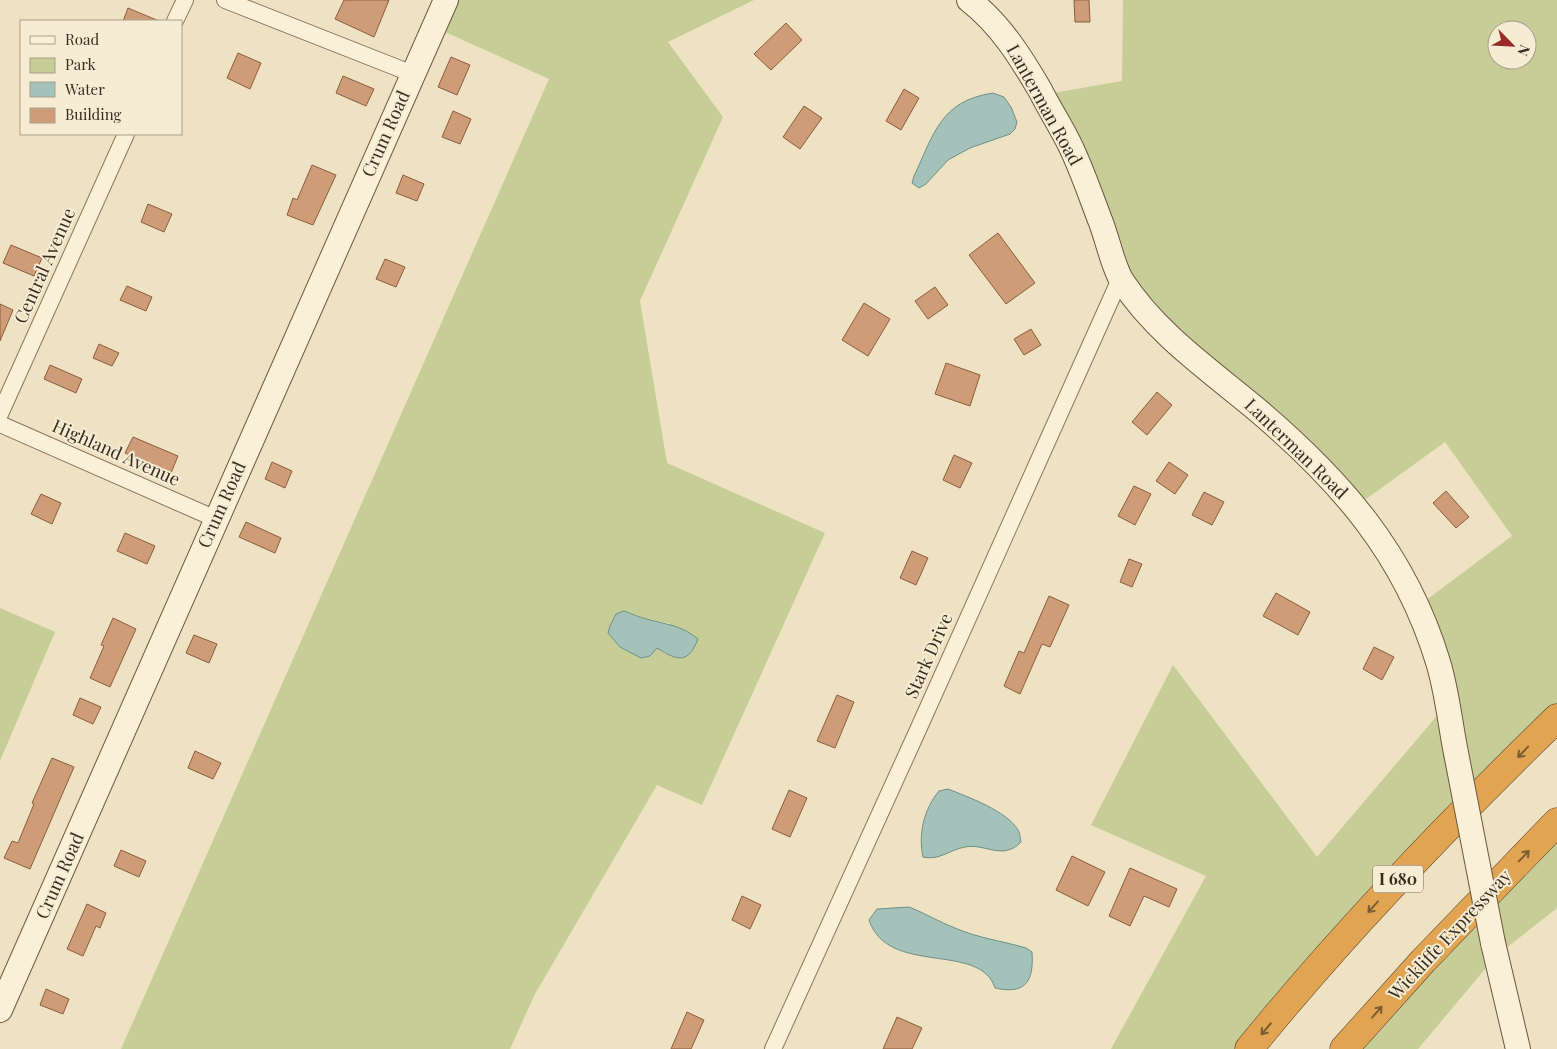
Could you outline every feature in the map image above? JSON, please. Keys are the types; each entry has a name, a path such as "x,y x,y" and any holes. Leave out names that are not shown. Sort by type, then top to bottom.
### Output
{"highway":[{"name":"I 680","path":"1249,1049 1331,953 1390,888 1557,718"},
{"name":"Wickliffe Expressway","path":"1344,1049 1422,961 1557,822"}],"street":[{"path":"175,20 185,0"},
{"path":"225,0 413,74"},
{"name":"Crum Road","path":"0,1010 446,0"},
{"name":"Lanterman Road","path":"969,0 1006,36 1022,59 1065,134 1104,228 1120,278 1149,316 1168,336 1306,453 1342,490 1373,529 1402,575 1431,639 1439,665 1493,944 1518,1049"},
{"name":"Central Avenue","path":"0,414 126,135"},
{"name":"Stark Drive","path":"772,1049 930,705 1120,278"},
{"name":"Highland Avenue","path":"0,424 216,519"}],"green space":[{"path":"446,0 754,0 668,42 723,117 640,301 667,463 825,533 702,805 657,785 535,994 510,1049 121,1049 549,79 434,27","holes":["624,611 649,620 669,623 666,654 657,648"]},
{"path":"1123,0 1557,0 1557,718 1249,1049 1111,1049 1206,876 1091,825 1173,665 1317,857 1447,704 1417,607 1512,536 1445,442 1355,507 1149,316 1042,95 1122,81"},
{"path":"0,608 55,632 0,761"},
{"path":"1557,822 1557,908 1496,956 1418,1049 1347,1049"}],"water":[{"path":"993,93 1004,97 1011,107 1017,122 1015,129 1010,134 970,148 948,160 926,184 919,188 912,183 927,146 941,122 950,112 961,103 975,97"},
{"path":"624,611 681,629 698,639 690,653 682,658 671,656 657,648 650,656 641,658 620,647 608,633 616,614"},
{"path":"948,789 986,805 1005,817 1018,830 1021,842 1014,848 1001,851 972,846 959,848 934,858 923,857 921,840 926,814 939,791"},
{"path":"909,907 949,926 981,937 1026,948 1032,952 1032,962 1026,984 1014,989 995,988 986,974 972,966 913,954 895,948 879,937 869,920 877,909"}],"building":[{"path":"344,0 389,0 374,37 335,19"},
{"path":"1074,0 1089,0 1090,22 1075,22"},
{"path":"128,8 157,20 123,20"},
{"path":"786,23 802,40 771,70 754,54"},
{"path":"238,53 261,63 250,89 227,78"},
{"path":"451,57 470,65 457,95 438,87"},
{"path":"343,76 374,89 366,106 336,93"},
{"path":"904,89 919,98 901,130 886,121"},
{"path":"804,106 822,118 800,149 783,137"},
{"path":"453,111 471,119 460,144 442,137"},
{"path":"312,165 336,175 313,225 287,215 293,198 297,200"},
{"path":"403,175 424,184 417,201 396,193"},
{"path":"148,204 172,214 164,232 141,222"},
{"path":"998,233 1035,283 1006,304 969,255"},
{"path":"11,245 42,258 34,276 3,263"},
{"path":"385,259 405,267 396,287 376,279"},
{"path":"127,286 152,297 146,311 120,300"},
{"path":"935,287 948,305 928,319 915,301"},
{"path":"864,303 890,319 868,356 842,340"},
{"path":"0,304 13,310 0,341"},
{"path":"1031,329 1041,345 1024,355 1014,339"},
{"path":"99,344 119,353 112,366 93,358"},
{"path":"946,363 980,375 970,406 935,394"},
{"path":"50,365 82,379 76,393 44,379"},
{"path":"1157,392 1172,405 1147,435 1132,422"},
{"path":"133,437 178,456 171,473 125,453"},
{"path":"954,455 972,463 960,488 943,480"},
{"path":"272,462 292,471 285,488 265,479"},
{"path":"1169,462 1188,475 1175,494 1156,481"},
{"path":"1134,486 1151,494 1135,525 1118,516"},
{"path":"1446,491 1469,517 1456,528 1433,503"},
{"path":"1204,492 1224,502 1212,525 1192,515"},
{"path":"41,494 61,503 52,524 31,514"},
{"path":"246,522 281,538 275,553 239,537"},
{"path":"125,533 155,546 147,564 117,551"},
{"path":"912,551 928,558 916,585 900,578"},
{"path":"1129,559 1142,564 1132,587 1120,582"},
{"path":"1276,593 1310,612 1298,635 1263,616"},
{"path":"1049,596 1069,605 1050,647 1042,644 1020,694 1004,686 1019,651 1024,653"},
{"path":"113,618 136,629 110,687 90,678 104,646 101,645"},
{"path":"194,635 217,644 209,663 186,653"},
{"path":"1374,647 1394,657 1382,680 1363,669"},
{"path":"837,695 854,702 835,748 817,741"},
{"path":"80,698 101,707 93,724 73,715"},
{"path":"195,751 221,763 213,779 188,768"},
{"path":"52,758 74,767 30,869 4,858 12,841 18,843 34,804 32,803"},
{"path":"789,790 807,798 790,837 772,829"},
{"path":"121,850 146,861 139,877 114,866"},
{"path":"1072,856 1105,872 1088,906 1056,890"},
{"path":"1130,868 1177,889 1169,907 1144,896 1130,926 1109,916"},
{"path":"742,896 761,905 750,929 732,920"},
{"path":"87,904 106,913 100,928 96,926 83,956 67,949"},
{"path":"46,989 69,999 63,1014 40,1005"},
{"path":"687,1012 704,1020 691,1049 671,1049"},
{"path":"897,1017 922,1028 912,1049 883,1049"}]}
